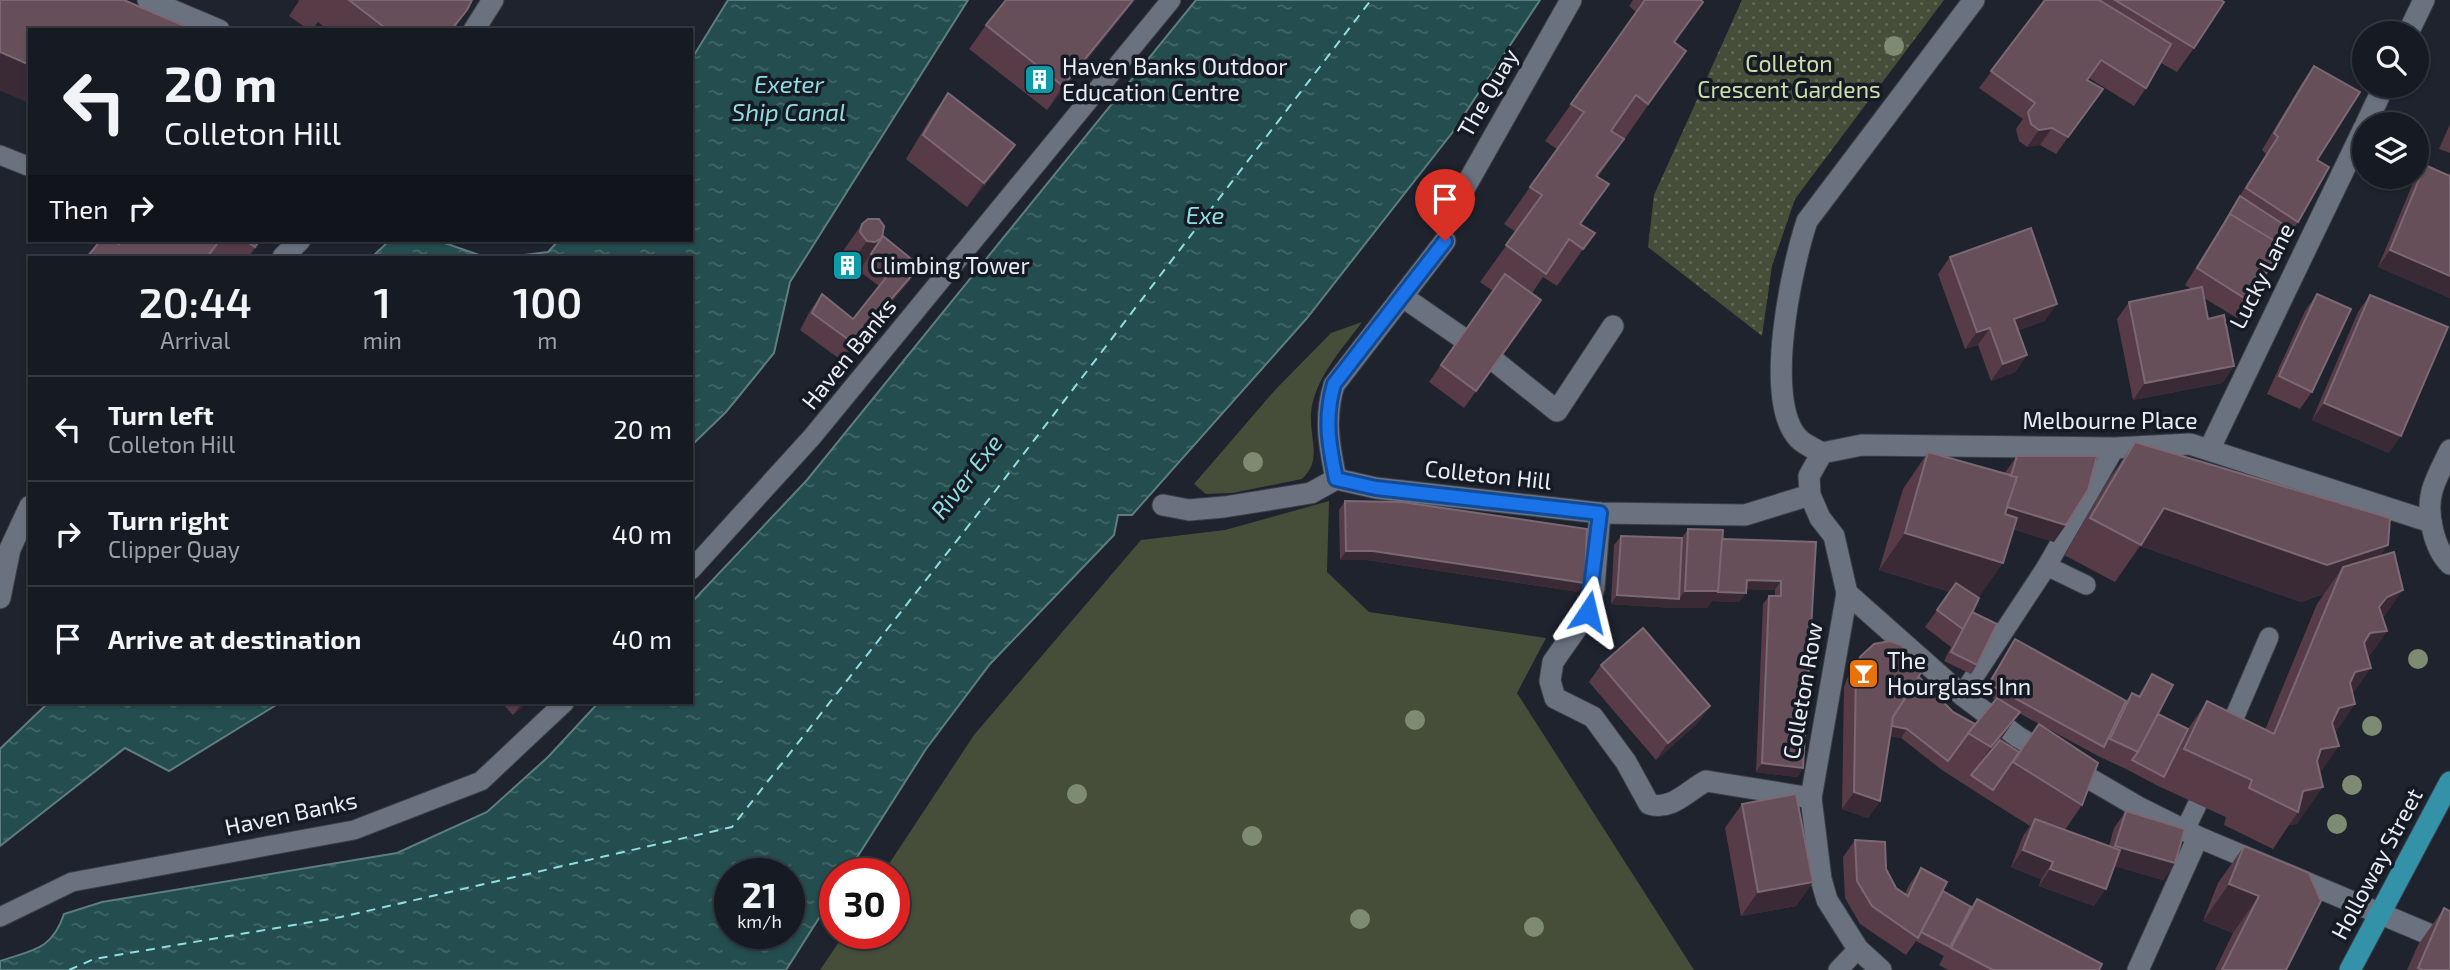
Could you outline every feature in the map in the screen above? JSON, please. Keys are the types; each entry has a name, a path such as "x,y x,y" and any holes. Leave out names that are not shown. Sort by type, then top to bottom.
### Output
{"main road":[{"name":"Holloway Street","path":"2350,970 2450,782"}],"street":[{"path":"148,0 214,28"},
{"path":"475,28 493,0"},
{"name":"The Quay","path":"1451,212 1571,0"},
{"path":"1974,0 1807,221 1794,260 1780,373 1782,395 1787,416 1798,438 1822,453 1810,476 1810,495 1820,518 1834,536 1847,593 1962,695 2018,737 2081,775 2192,833 2450,943"},
{"path":"2414,21 2424,0"},
{"name":"Lucky Lane","path":"2210,448 2352,153"},
{"path":"1163,505 1189,510 1224,507 1311,493 1336,479 1326,430 1327,407 1334,384 1445,241"},
{"path":"284,256 298,242"},
{"path":"1403,297 1461,337"},
{"path":"1497,363 1558,411 1613,326"},
{"name":"Melbourne Place","path":"1822,453 1862,445 2115,448 2190,443 2431,522"},
{"path":"2450,450 2431,493 2431,522 2444,558 2450,564"},
{"name":"Colleton Hill","path":"1336,479 1376,488 1600,513 1745,514 1810,495"},
{"path":"0,597 10,549 28,510"},
{"path":"1600,513 1588,612 1553,662 1550,681 1555,698 1593,718 1626,762 1649,804 1661,807 1670,805 1706,781 1811,798"},
{"name":"Colleton Row","path":"1847,593 1811,798 1824,889 1836,917 1858,949 1881,970"},
{"path":"2138,970 2192,833"}],"lane":[{"name":"Haven Banks","path":"693,568 813,437 1171,0"},
{"path":"0,155 28,166"},
{"path":"1962,695 2045,569 2115,448"},
{"path":"2045,569 2053,569 2086,586"},
{"path":"2218,756 2269,637"},
{"name":"Haven Banks","path":"0,917 72,882 354,830 481,781 563,704"},
{"path":"2192,833 2197,805"},
{"path":"1838,970 1858,949"}],"green space":[{"name":"Colleton Crescent Gardens","path":"1742,0 1944,0 1795,199 1772,266 1762,336 1648,247 1654,195"},
{"path":"1362,322 1330,364 1313,400 1311,422 1314,456 1302,479 1232,493 1206,494 1194,484 1275,390 1331,333"},
{"path":"1329,501 1327,572 1369,612 1546,638 1517,693 1694,970 820,970 834,949 910,949 910,858 893,858 974,735 1141,540 1225,530"}],"water":[{"name":"Exeter Ship Canal","path":"728,0 968,0 790,282 774,353 726,412 693,444 693,256 516,256 548,252 557,242 693,242 693,57"},
{"name":"Exe","path":"1196,0 1540,0 1452,133 1307,318 1132,515 1118,515 1114,535 990,664 926,749 857,858 819,858 819,918 805,940 805,858 714,858 714,949 799,949 786,970 0,970 0,961 32,951 47,942 54,935 64,914 102,902 397,853 487,812 548,757 597,704 693,704 693,601 807,480"},
{"path":"388,242 442,242 482,256 373,256"},
{"path":"47,704 278,704 169,771 125,748 0,846 0,749"}],"building":[{"path":"0,0 124,0 189,28 28,28 28,64 0,52"},
{"path":"349,0 472,0 453,28 385,28"},
{"name":"Haven Banks Outdoor Education Centre","path":"1006,0 1133,0 1063,86 986,25"},
{"path":"1645,0 1703,2 1674,42 1686,51 1648,104 1636,95 1611,131 1624,139 1596,176 1609,184 1580,224 1595,233 1583,249 1569,239 1546,274 1506,245 1542,195 1530,187 1584,112 1571,104"},
{"path":"2045,0 2099,0 2171,44 2146,88 2101,60 2087,80 2103,89 2068,137 2052,128 2039,130 2031,124 2028,112 2035,103 1991,71"},
{"path":"2115,0 2221,0 2224,2 2194,48"},
{"path":"2314,66 2352,87 2352,98 2356,98 2317,160 2329,167 2298,222 2246,188 2278,137 2274,133"},
{"path":"948,93 1015,145 984,183 923,135"},
{"path":"2429,167 2450,176 2450,276 2390,250 2415,189 2429,189"},
{"path":"2240,196 2292,230 2282,246 2230,214 2225,222"},
{"path":"2230,214 2283,246 2249,301 2197,268"},
{"path":"868,219 879,219 884,226 882,238 875,242 867,241 860,232 862,224"},
{"path":"2031,228 2057,304 2014,319 2027,355 2003,364 1990,328 1977,332 1950,257"},
{"path":"883,236 920,266 853,343 812,313 822,294 853,319 892,270 871,254"},
{"path":"99,242 218,242 208,256 88,256"},
{"path":"1505,274 1541,300 1476,391 1441,365"},
{"path":"2202,287 2208,319 2224,315 2234,366 2145,383 2129,302"},
{"path":"2317,294 2351,309 2312,392 2279,376"},
{"path":"2370,295 2448,327 2401,436 2324,403"},
{"path":"2135,442 2390,518 2388,545 2327,565 2164,508 2141,545 2090,518"},
{"path":"1928,452 2017,477 2005,514 2017,518 2003,563 1905,533"},
{"path":"2017,456 2097,456 2088,490 2066,525 2007,507 2017,477 2011,476"},
{"path":"1345,501 1402,502 1587,529 1585,583 1373,551 1346,551"},
{"path":"1688,529 1723,530 1719,591 1685,591"},
{"path":"1621,536 1682,538 1679,599 1617,595"},
{"path":"1722,539 1816,542 1803,768 1762,763 1769,596 1781,596 1781,581 1747,580 1746,593 1718,592"},
{"path":"2394,552 2403,590 2387,597 2379,607 2387,631 2370,633 2364,643 2371,668 2355,672 2350,683 2355,704 2339,708 2332,723 2339,746 2321,749 2317,761 2323,787 2303,791 2298,812 2249,788 2252,780 2184,749 2207,701 2274,734 2343,567"},
{"path":"1956,583 1979,598 1964,630 1937,610"},
{"path":"1972,612 1997,624 1977,665 1951,652"},
{"path":"1643,628 1710,706 1668,743 1601,665"},
{"path":"2015,639 2126,701 2104,747 1989,684"},
{"path":"1890,641 1901,645 1924,668 1893,717 1880,801 1854,792 1856,670 1860,657 1874,644"},
{"path":"2152,674 2173,685 2138,752 2110,739 2132,693 2140,697"},
{"path":"1919,677 1953,712 1975,724 1948,761 1907,729 1892,726 1893,717"},
{"path":"1997,698 2020,712 1991,747 1968,733"},
{"path":"2158,714 2188,729 2164,777 2132,760"},
{"path":"2039,724 2098,763 2082,805 2013,762"},
{"path":"2000,740 2019,752 1993,790 1971,775"},
{"path":"1796,794 1813,882 1758,892 1742,804"},
{"path":"2126,811 2185,829 2175,863 2115,846"},
{"path":"2035,819 2120,850 2106,889 2050,869 2053,862 2023,850"},
{"path":"1855,840 1885,842 1886,869 1896,888 1908,896 1921,868 1947,882 1918,938 1872,906 1857,881"},
{"path":"2244,846 2309,873 2321,901 2286,970 2222,970 2259,896 2229,884"},
{"path":"1943,891 1971,907 1950,947 1921,932"},
{"path":"1977,899 2102,964 2099,970 1993,970 1951,948"},
{"path":"2444,908 2450,911 2450,970 2423,970 2418,968"}],"ferry route":[{"path":"69,970 94,959 341,917 732,827 973,520 1371,0"}],"place":[{"name":"Haven Banks Outdoor Education Centre","path":"1039,80"},
{"name":"Climbing Tower","path":"847,266"},
{"name":"The Hourglass Inn","path":"1864,674"}],"route":[{"path":"1445,241 1334,384 1327,407 1326,430 1336,479 1376,488 1600,513 1594,588 1588,612"}],"water label":[{"name":"River Exe","path":"967,477"}]}
